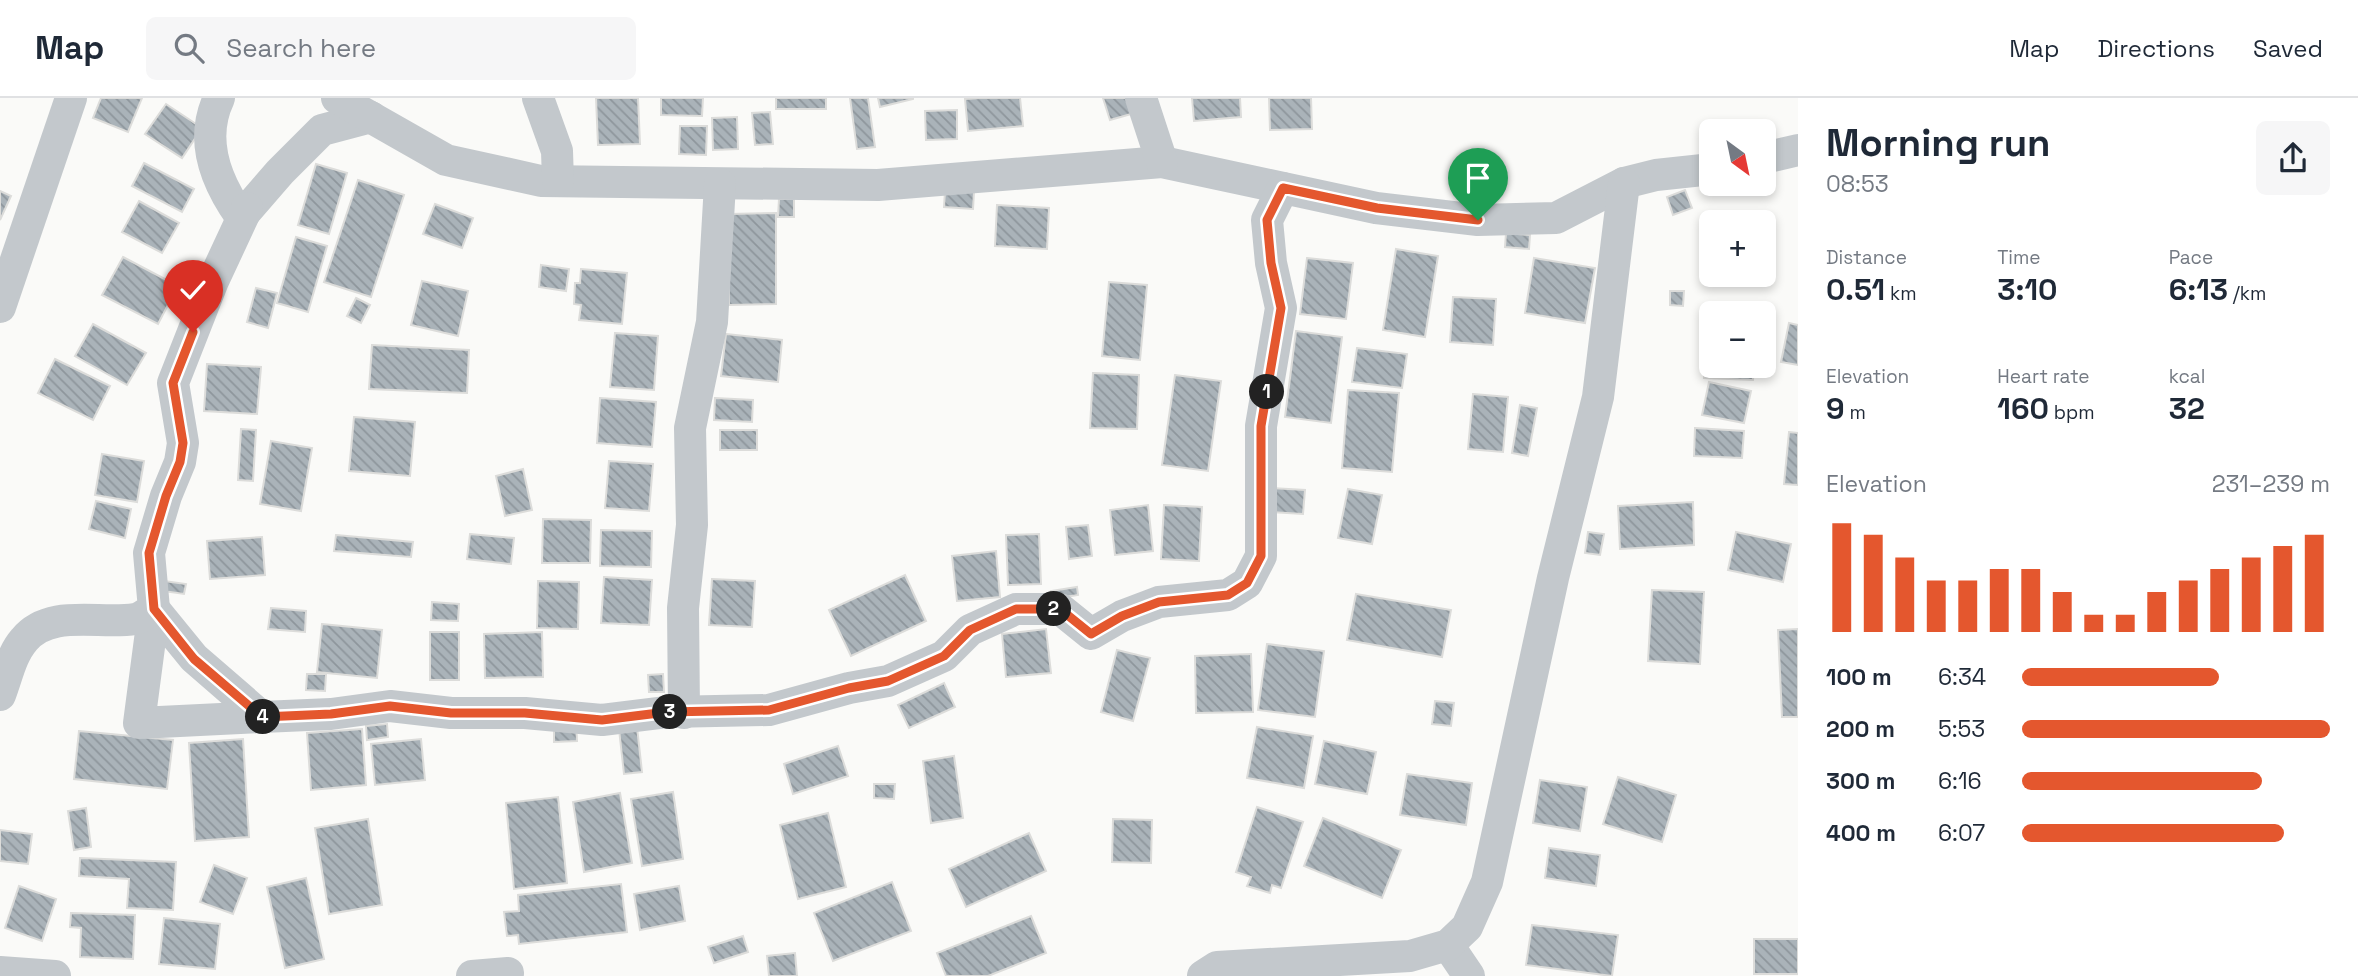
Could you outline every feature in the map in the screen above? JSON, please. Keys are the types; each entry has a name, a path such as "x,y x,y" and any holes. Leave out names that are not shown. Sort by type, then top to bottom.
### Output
{"street":[{"path":"0,307 71,98"},
{"path":"219,98 212,113 210,156 223,193 241,217 322,130 371,117"},
{"path":"337,98 446,160 541,181 878,186 1163,162 1377,208 1478,220 1556,218 1624,183 1656,175 1699,170"},
{"path":"538,98 557,151 558,181"},
{"path":"1141,98 1163,162"},
{"path":"1776,155 1798,150"},
{"path":"1203,976 1217,967 1410,956 1448,945 1467,927 1487,882 1553,578 1598,397 1624,183"},
{"path":"684,713 683,608 692,525 690,428 712,323 720,184"},
{"path":"247,208 213,281 173,383 183,443 180,462 166,496 149,553 154,609 139,723 331,714 390,706 451,713 525,713 602,720 667,712 769,710 849,688 888,681 944,656 970,630 1016,609 1060,609 1091,634 1122,616 1159,602 1228,595 1247,583 1261,556 1261,426 1281,308 1271,263 1267,220 1283,188"},
{"path":"0,695 14,657 25,638 44,625 81,620 136,619 154,609"},
{"path":"154,609 194,659 262,717"},
{"path":"1448,945 1469,976"},
{"path":"0,972 55,976"},
{"path":"472,976 508,973"}],"building":[{"path":"101,98 142,98 128,132 93,118"},
{"path":"596,98 638,98 640,144 598,145"},
{"path":"661,98 703,98 702,116 661,115"},
{"path":"776,98 826,98 826,109 776,109"},
{"path":"850,98 868,98 875,147 857,149"},
{"path":"878,98 913,98 913,99 880,107"},
{"path":"1020,98 1023,126 968,131 965,99"},
{"path":"1103,98 1126,98 1131,114 1110,120"},
{"path":"1192,98 1240,98 1241,117 1194,121"},
{"path":"1269,98 1311,98 1312,129 1270,130"},
{"path":"166,104 202,128 182,158 145,134"},
{"path":"957,110 957,139 926,140 925,111"},
{"path":"770,112 773,144 755,145 752,113"},
{"path":"737,117 738,149 713,150 712,118"},
{"path":"680,126 707,126 706,155 679,154"},
{"path":"144,163 194,189 182,212 132,186"},
{"path":"316,164 347,173 329,234 298,225"},
{"path":"358,180 404,195 371,297 324,282"},
{"path":"1685,190 1692,208 1673,215 1667,197"},
{"path":"0,191 11,196 0,220"},
{"path":"945,191 974,192 973,209 944,207"},
{"path":"779,199 794,199 794,217 778,217"},
{"path":"139,201 179,223 162,253 122,232"},
{"path":"435,204 473,218 462,248 423,234"},
{"path":"997,205 1049,208 1047,249 995,246"},
{"path":"776,213 776,304 729,305 729,214"},
{"path":"1506,233 1530,235 1529,249 1505,247"},
{"path":"296,237 327,246 308,312 277,303"},
{"path":"1396,249 1438,256 1425,337 1383,330"},
{"path":"123,257 178,286 158,324 102,295"},
{"path":"1307,258 1353,263 1346,319 1300,314"},
{"path":"1534,258 1595,268 1585,323 1525,313"},
{"path":"541,265 569,269 566,291 539,287"},
{"path":"581,269 627,273 622,324 579,320 581,305 574,304 575,283 580,283"},
{"path":"422,281 468,291 458,336 411,325"},
{"path":"1109,282 1147,285 1140,360 1102,356"},
{"path":"256,288 277,293 268,328 247,322"},
{"path":"1670,291 1684,291 1683,306 1670,305"},
{"path":"1453,297 1496,299 1493,345 1450,342"},
{"path":"356,298 370,305 361,323 347,316"},
{"path":"1789,323 1798,325 1798,365 1781,362"},
{"path":"93,324 146,353 127,385 75,356"},
{"path":"1296,331 1342,337 1331,423 1285,417"},
{"path":"615,333 658,336 654,390 610,387"},
{"path":"726,334 782,340 778,382 721,376"},
{"path":"372,345 469,350 467,393 369,389"},
{"path":"1357,348 1407,354 1402,388 1352,382"},
{"path":"55,359 110,386 93,420 38,393"},
{"path":"207,364 261,367 257,414 204,411"},
{"path":"1093,373 1139,375 1137,429 1090,428"},
{"path":"1175,375 1221,381 1208,471 1162,465"},
{"path":"1704,378 1753,378 1753,380"},
{"path":"1709,382 1751,391 1744,423 1702,415"},
{"path":"1348,390 1399,393 1392,472 1342,468"},
{"path":"1473,394 1508,397 1503,452 1468,449"},
{"path":"600,398 656,402 652,447 597,443"},
{"path":"715,398 753,400 752,422 714,420"},
{"path":"1520,405 1537,408 1528,456 1512,453"},
{"path":"354,417 415,422 410,476 349,471"},
{"path":"1695,428 1744,431 1742,458 1694,456"},
{"path":"241,429 256,430 253,481 238,480"},
{"path":"720,430 757,430 757,450 720,450"},
{"path":"1789,432 1798,433 1798,485 1784,484"},
{"path":"271,441 312,448 301,511 260,504"},
{"path":"102,454 144,461 137,502 95,495"},
{"path":"609,461 653,464 649,511 605,508"},
{"path":"523,469 532,510 505,516 496,476"},
{"path":"1271,488 1305,490 1303,514 1269,512"},
{"path":"1348,489 1382,495 1372,544 1338,538"},
{"path":"96,501 131,509 125,538 89,529"},
{"path":"1693,502 1694,545 1620,549 1618,506"},
{"path":"1148,505 1153,551 1115,555 1110,510"},
{"path":"1164,505 1202,507 1199,561 1161,559"},
{"path":"543,519 591,520 590,563 542,563"},
{"path":"1088,525 1092,556 1069,559 1066,527"},
{"path":"601,530 652,531 651,567 600,566"},
{"path":"1588,532 1604,534 1600,555 1585,553"},
{"path":"1736,532 1791,544 1783,582 1728,570"},
{"path":"470,534 514,538 511,564 467,559"},
{"path":"1039,534 1041,584 1008,585 1006,535"},
{"path":"336,535 413,542 411,557 334,551"},
{"path":"262,537 265,575 210,579 207,541"},
{"path":"996,551 1000,597 957,601 952,556"},
{"path":"905,575 926,621 851,656 829,610"},
{"path":"604,577 652,580 649,625 601,623"},
{"path":"712,579 755,581 752,627 709,625"},
{"path":"164,581 186,584 184,594 163,591"},
{"path":"538,581 579,582 578,629 537,628"},
{"path":"1077,587 1078,595 1052,599 1051,591"},
{"path":"1652,590 1704,592 1700,664 1648,661"},
{"path":"1356,594 1451,610 1442,657 1347,640"},
{"path":"432,602 459,604 458,621 431,620"},
{"path":"271,608 306,611 305,632 268,629"},
{"path":"322,624 382,630 377,678 317,672"},
{"path":"1046,629 1051,673 1006,677 1002,634"},
{"path":"1798,629 1798,717 1782,717 1778,630"},
{"path":"430,632 459,632 459,680 430,680"},
{"path":"542,632 543,677 485,678 484,634"},
{"path":"1267,644 1324,651 1315,717 1258,710"},
{"path":"1117,650 1150,658 1133,721 1101,712"},
{"path":"1251,654 1253,712 1196,713 1195,656"},
{"path":"307,674 326,674 325,691 306,690"},
{"path":"663,674 664,692 649,692 648,675"},
{"path":"944,683 955,707 909,728 898,705"},
{"path":"1435,701 1454,703 1451,726 1432,724"},
{"path":"576,720 577,741 554,742 554,721"},
{"path":"387,724 388,737 367,740 366,726"},
{"path":"637,727 642,772 624,774 619,729"},
{"path":"1257,727 1313,736 1304,788 1247,778"},
{"path":"362,729 366,785 311,790 307,733"},
{"path":"79,731 173,740 167,789 74,779"},
{"path":"243,739 249,837 195,841 189,743"},
{"path":"421,739 425,780 375,785 371,744"},
{"path":"1324,741 1376,752 1367,794 1315,784"},
{"path":"838,746 848,776 793,794 784,764"},
{"path":"954,756 963,818 931,823 923,761"},
{"path":"1407,774 1472,783 1466,825 1400,815"},
{"path":"1618,777 1676,795 1662,842 1603,824"},
{"path":"1540,780 1587,787 1580,831 1533,823"},
{"path":"874,784 895,784 894,799 874,798"},
{"path":"673,792 683,859 642,866 631,799"},
{"path":"620,793 632,863 584,872 573,802"},
{"path":"558,797 567,883 514,889 506,803"},
{"path":"1257,807 1303,822 1281,888 1272,885 1270,893 1247,886 1251,877 1236,872"},
{"path":"86,808 91,847 74,850 68,811"},
{"path":"828,813 846,887 798,899 780,825"},
{"path":"1323,818 1401,850 1382,898 1304,866"},
{"path":"368,819 382,905 329,914 315,828"},
{"path":"1113,819 1152,820 1151,863 1112,862"},
{"path":"0,830 32,834 28,864 0,861"},
{"path":"1029,833 1046,871 966,907 949,869"},
{"path":"1549,848 1600,855 1596,886 1545,878"},
{"path":"80,858 176,862 173,910 127,908 129,879 79,876"},
{"path":"214,865 247,878 233,914 200,902"},
{"path":"306,878 324,959 285,968 267,887"},
{"path":"892,882 911,931 833,961 814,913"},
{"path":"621,884 627,932 519,944 518,935 507,936 504,912 519,911 518,895"},
{"path":"19,886 56,899 42,941 5,928"},
{"path":"679,886 685,921 640,930 634,894"},
{"path":"71,913 135,915 133,959 80,957 81,928 70,927"},
{"path":"1031,916 1046,953 988,976 946,976 937,953"},
{"path":"164,918 220,924 215,969 159,964"},
{"path":"1532,925 1618,935 1612,976 1526,965"},
{"path":"743,936 748,952 714,963 708,947"},
{"path":"1754,939 1798,939 1798,974 1754,974"},
{"path":"795,953 797,976 769,976 767,956"}],"route":[{"path":"193,332 173,383 183,443 180,462 166,496 149,553 154,609 194,659 262,717 331,714 390,706 451,713 525,713 602,720 649,713 769,710 849,688 888,681 944,656 970,630 1016,609 1060,609 1091,634 1122,616 1159,602 1228,595 1247,583 1261,556 1261,426 1281,308 1271,263 1267,220 1283,188 1377,208 1478,220"}]}
